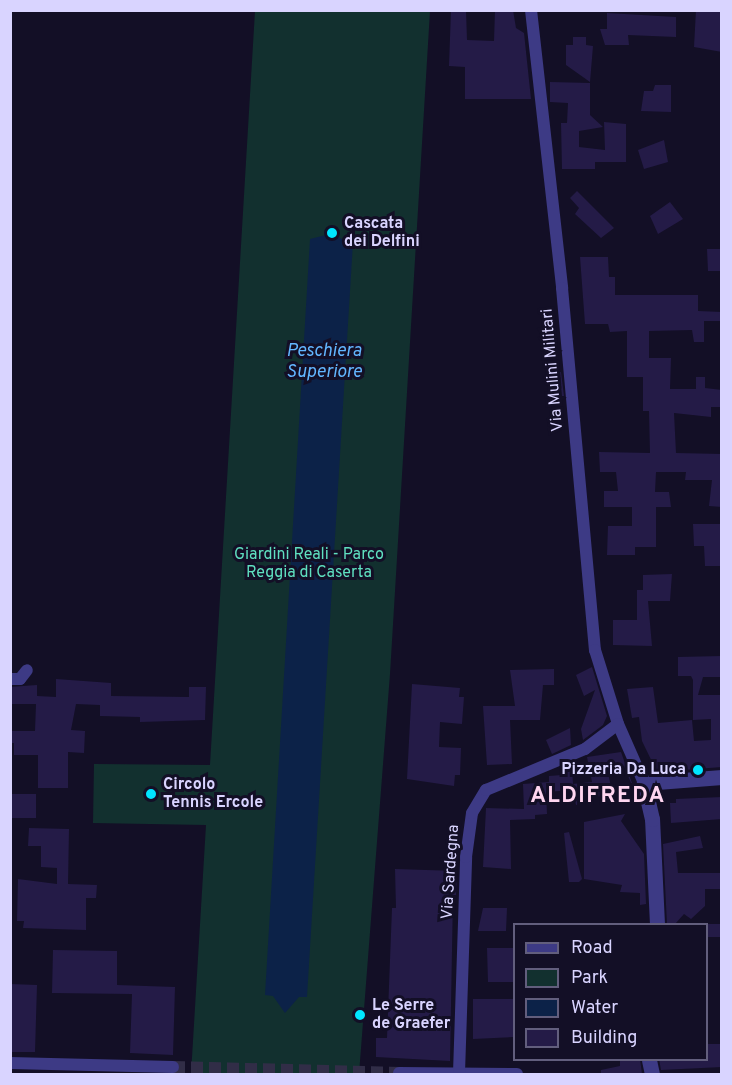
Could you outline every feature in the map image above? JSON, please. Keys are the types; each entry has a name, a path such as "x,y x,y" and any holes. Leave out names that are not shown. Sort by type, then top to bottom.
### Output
{"street":[{"name":"Via Mulini Militari","path":"531,10 562,288 595,650 618,724 644,783"},
{"path":"10,679 20,679 27,670"},
{"name":"Via Sardegna","path":"459,1073 467,843 472,813 486,790 585,749 618,724"},
{"path":"657,923 652,819 644,783 722,777"},
{"path":"10,1064 173,1067"},
{"path":"399,1073 518,1074"}],"green space":[{"name":"Giardini Reali - Parco Reggia di Caserta","path":"255,11 430,11 390,674 359,1074 191,1074 206,825 93,823 94,764 210,765"}],"water":[{"name":"Peschiera Superiore","path":"334,233 344,241 353,242 307,997 299,997 285,1013 273,996 265,995 310,239"}],"building":[{"path":"451,10 466,10 467,40 494,41 495,10 513,10 516,28 524,33 531,99 465,99 465,67 449,66"},
{"path":"696,10 722,10 722,52 694,47"},
{"path":"607,13 676,17 676,37 628,35 629,45 605,45 600,29 607,29"},
{"path":"573,37 586,37 586,45 593,46 590,82 566,65 566,45 573,45"},
{"path":"550,82 590,83 590,115 603,127 579,131 579,147 605,150 604,122 626,124 626,162 595,162 595,169 562,169 561,123 567,123 568,103 550,102"},
{"path":"655,85 671,85 671,112 641,111 644,91 653,91"},
{"path":"664,140 668,162 644,169 638,150"},
{"path":"577,191 614,228 601,238 575,214 579,208 570,198"},
{"path":"670,202 683,219 658,234 650,216"},
{"path":"707,249 722,249 722,271 708,271"},
{"path":"580,257 608,257 609,277 615,277 615,295 698,295 698,311 722,312 722,321 704,321 704,342 694,342 692,330 649,331 649,358 671,358 670,389 696,389 696,377 705,377 705,388 722,390 722,407 711,407 711,417 674,413 676,453 722,454 722,507 709,506 712,480 685,480 686,472 656,472 655,492 669,492 671,507 656,507 656,547 635,547 635,555 607,555 608,526 632,526 632,507 604,507 604,491 618,491 616,472 600,472 599,452 650,453 649,411 643,411 643,377 627,377 627,331 610,332 608,324 585,324"},
{"path":"561,372 564,396 552,397 551,373"},
{"path":"693,524 722,524 722,566 705,566 704,546 694,546"},
{"path":"672,574 670,601 648,601 652,646 613,645 613,620 637,620 637,590 643,590 643,575"},
{"path":"722,656 722,677 703,677 698,695 722,695 722,767 657,772 642,741 639,717 632,718 627,689 653,687 658,723 692,720 694,741 711,740 711,719 693,720 693,680 691,676 678,676 678,657"},
{"path":"592,667 607,716 603,725 583,740 581,729 595,690 584,696 576,675"},
{"path":"554,669 554,685 543,685 540,720 510,720 512,764 487,765 483,706 515,706 510,670"},
{"path":"56,679 111,683 111,696 189,697 189,687 206,687 205,720 140,722 140,717 100,716 100,705 76,704 71,730 85,731 84,753 68,752 68,788 38,788 38,755 14,755 14,743 10,743 10,731 35,731 36,704 10,704 10,687 37,685 37,696 56,697"},
{"path":"412,684 460,688 459,697 464,697 462,724 440,722 439,747 461,748 460,775 455,775 454,786 407,779"},
{"path":"570,728 571,745 552,754 546,740"},
{"path":"621,752 638,800 624,766 607,769 613,795 586,798 587,804 576,805 573,790 546,792 547,814 535,815 535,819 510,820 511,869 483,867 486,808 524,809 523,784 549,782 549,776 562,775 562,770 572,769 573,784 592,782 587,757"},
{"path":"11,794 36,794 36,818 10,818"},
{"path":"722,797 722,819 671,823 670,803 676,803 676,799"},
{"path":"625,814 621,821 644,854 646,904 640,905 640,893 620,892 622,885 584,879 584,822"},
{"path":"29,828 69,829 68,884 97,885 96,898 86,898 86,930 23,928 24,921 17,921 18,879 57,884 57,868 41,867 41,846 28,846"},
{"path":"569,832 582,879 579,882 569,882 564,833"},
{"path":"700,836 703,848 676,852 678,873 722,873 722,889 705,889 705,906 691,919 684,914 676,923 667,923 663,844"},
{"path":"395,869 457,871 456,895 453,895 450,1061 376,1057 376,1038 387,1038 392,908 396,908"},
{"path":"483,908 507,908 506,931 478,931"},
{"path":"708,924 722,924 722,937 708,937"},
{"path":"487,948 513,948 513,982 488,982"},
{"path":"53,950 117,951 117,985 175,987 173,1055 130,1053 132,994 52,993"},
{"path":"10,984 37,985 35,1052 10,1052"},
{"path":"473,999 513,999 513,1037 473,1039"},
{"path":"708,1044 722,1044 722,1067 661,1070 659,1061 708,1061"},
{"path":"620,1061 640,1061 642,1074 601,1074 601,1070 620,1066"}],"tunnel":[{"path":"173,1067 399,1073"}],"place":[{"name":"Cascata dei Delfini","path":"332,233"},
{"name":"Pizzeria Da Luca","path":"698,770"},
{"name":"Circolo Tennis Ercole","path":"151,794"},
{"name":"Le Serre de Graefer","path":"360,1015"}],"district":[{"name":"ALDIFREDA","path":"598,797"}]}
